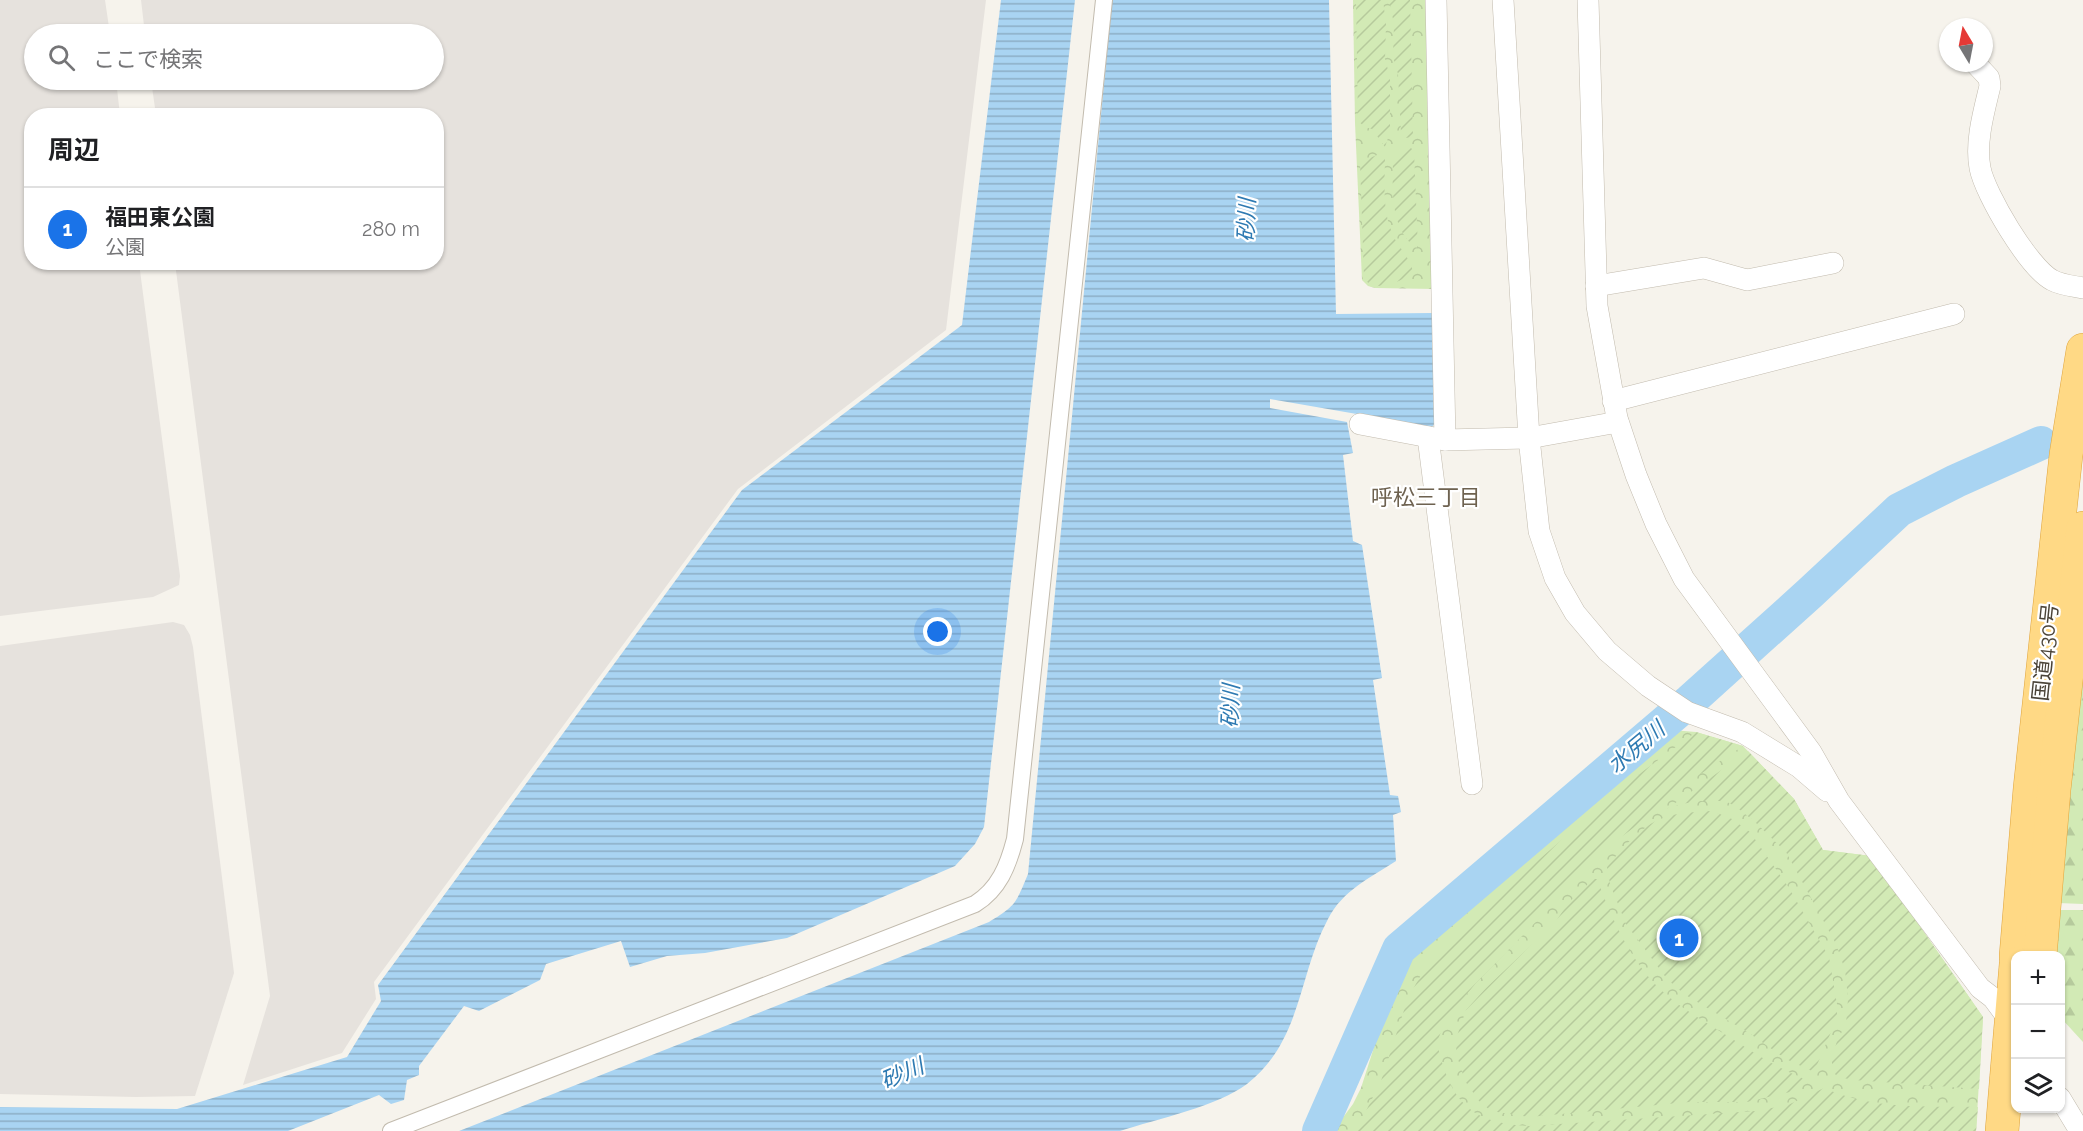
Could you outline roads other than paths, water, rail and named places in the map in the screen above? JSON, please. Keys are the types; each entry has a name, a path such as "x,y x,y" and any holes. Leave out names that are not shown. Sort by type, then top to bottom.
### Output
{"highway":[{"name":"国道430号","path":"2016,951 2030,788 2064,466 2083,350"},
{"name":"国道430号","path":"2040,951 2055,778 2083,528"},
{"path":"2002,1131 2011,1044"},
{"path":"2025,1131 2027,1113"}],"street":[{"path":"391,1131 975,904 985,898 999,882 1011,856 1015,839 1104,0"},
{"path":"1436,0 1436,438 1473,784"},
{"path":"1503,0 1529,438 1539,531 1556,578 1575,613 1607,651 1648,686 1679,707 1742,732 1799,766 1839,801"},
{"path":"1588,0 1597,306 1618,422 1656,524 1684,579 1811,752 1839,801 1980,988 1993,998 2011,1022"},
{"path":"1983,72 1989,78 1990,86 1979,144 1980,167 1985,186 2015,238 2039,271 2051,280 2083,288"},
{"path":"1596,286 1704,268 1747,280 1833,262"},
{"path":"1613,400 1954,314"},
{"path":"1360,424 1436,438 1529,438 1618,422"},
{"path":"2065,1105 2080,1131"}],"water":[{"path":"1001,0 1075,0 984,827 975,844 955,866 787,938 705,953 667,956 630,967 621,941 546,964 540,980 479,1011 464,1006 419,1066 419,1075 407,1080 404,1100 391,1104 379,1095 288,1131 0,1131 0,1107 177,1109 347,1057 381,1001 378,985 742,490 962,325"},
{"name":"砂川","path":"1112,0 1329,0 1336,314 1432,313 1436,422 1432,427 1270,399 1270,408 1347,422 1353,453 1343,455 1353,541 1362,545 1382,678 1373,680 1390,795 1398,796 1401,812 1393,815 1396,861 1358,886 1334,909 1318,940 1289,1028 1279,1048 1265,1067 1247,1084 1220,1099 1120,1131 459,1131 989,922 1005,912 1018,898 1028,874"}],"waterway":[{"name":"水尻川","path":"1319,1131 1399,949 1690,701 1899,510 1956,481 2041,443"}],"place":[{"name":"福田東公園","path":"1679,938"}],"district":[{"name":"呼松三丁目","path":"1426,497"}]}
